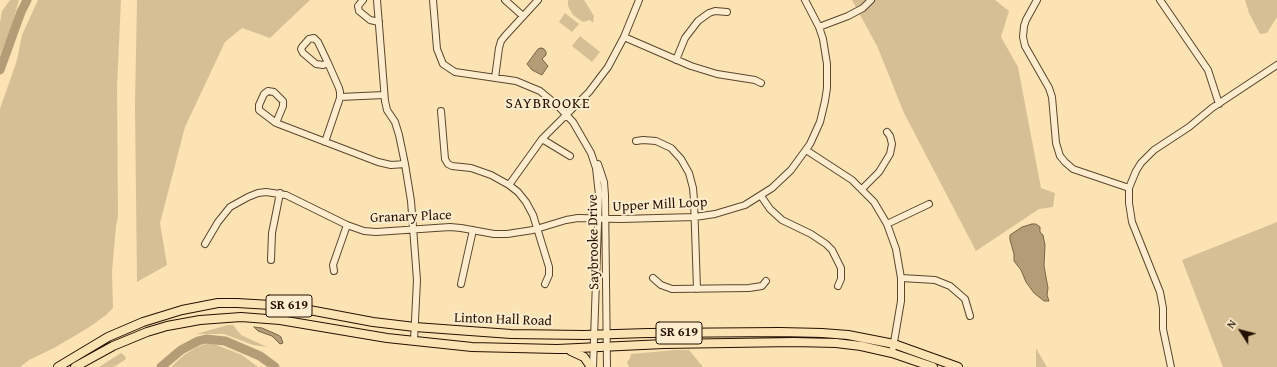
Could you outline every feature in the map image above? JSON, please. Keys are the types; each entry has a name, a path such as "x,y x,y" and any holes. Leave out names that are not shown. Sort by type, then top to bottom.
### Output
{"main road":[{"name":"Linton Hall Road","path":"58,367 126,328 182,310 218,303 276,305 415,328 511,334 822,333 848,335 894,344 958,367"},
{"name":"Linton Hall Road","path":"75,367 113,346 147,332 186,322 224,317 249,317 280,320 387,338 472,347 566,349 664,344 814,342 861,346 892,353 933,367"},
{"path":"566,349 584,357 592,367"}],"street":[{"path":"363,0 358,6 359,11 370,20 379,22"},
{"path":"377,0 384,95 387,110 395,122 405,164 411,201 417,280 414,341"},
{"name":"Saybrooke Drive","path":"433,0 437,49 442,62 447,68 455,72 516,81 540,91 567,115 580,132 598,165 604,182 606,219 607,367"},
{"path":"505,0 523,16"},
{"path":"495,78 501,41 538,0"},
{"path":"509,185 542,139 589,92 608,67 624,37 639,0"},
{"name":"Upper Mill Loop","path":"598,219 695,217 730,210 744,205 761,196 782,180 806,150 820,122 827,88 825,51 819,27 805,0"},
{"path":"819,27 848,16 863,8 871,0"},
{"path":"1037,0 1026,20 1023,37 1025,46 1049,88 1052,97 1056,143 1060,156 1073,169 1129,188"},
{"path":"1160,0 1208,70 1219,104"},
{"path":"676,60 685,38 698,21 709,13 715,11 727,12"},
{"path":"624,37 676,60 707,71 755,80 761,84"},
{"path":"325,142 340,97 339,88 328,63 318,42 314,38 309,39 301,49 303,53 316,64 323,65 328,63"},
{"path":"1171,367 1163,329 1163,308 1160,292 1132,222 1129,203 1129,188 1136,171 1149,155 1219,104 1277,65"},
{"path":"276,123 283,106 283,101 274,92 268,91 264,94 259,105 259,110 276,123 384,163 405,164"},
{"path":"340,97 384,95"},
{"path":"440,111 445,159 448,164 481,171 496,178 518,192 526,202 533,215 549,271 548,280 545,284"},
{"path":"862,189 879,172 890,154 892,144 890,136 887,132"},
{"path":"542,139 570,156"},
{"path":"636,141 656,141 671,148 682,159 691,180 695,217 696,289"},
{"path":"806,150 842,173 862,189 874,202 887,224 896,249 901,278 901,301 892,353"},
{"name":"Saybrooke Drive","path":"591,153 598,180 598,219 592,367"},
{"name":"Granary Place","path":"205,244 218,222 234,205 248,197 266,192 280,194 299,201 347,225 364,231 376,232 450,227 494,234 507,234 537,229 566,220 598,219"},
{"path":"271,260 272,233 280,194"},
{"path":"761,196 770,209 782,220 811,234 832,250 842,268 841,279 838,286"},
{"path":"887,224 928,204"},
{"path":"334,271 333,265 347,225"},
{"path":"461,284 473,230"},
{"path":"653,278 667,288 696,289 762,286 766,281"},
{"path":"901,278 935,280 950,286 965,298 970,316"}],"shaded area":[{"path":"10,0 19,0 11,29 0,55 0,22 2,11"},
{"path":"38,0 121,0 117,87 118,216 112,272 113,308 88,328 54,348 29,360 20,367 0,367 0,109 17,60 22,35"},
{"path":"137,0 310,0 270,38 242,28 225,42 185,127 160,223 167,265 137,282 135,106"},
{"path":"568,0 584,0 594,16 593,23 590,20 583,22 573,15 568,6"},
{"path":"852,0 995,0 1009,11 1001,37 1018,67 1041,188 1055,193 1053,207 1039,209 976,251 904,113 878,48"},
{"path":"1245,0 1277,0 1277,17 1267,33 1260,34 1249,13"},
{"path":"565,13 579,24 572,32 559,22"},
{"path":"580,36 600,52 592,62 572,46"},
{"path":"541,48 546,52 546,55 542,59 548,66 542,75 532,70 527,64 538,49"},
{"path":"1277,222 1277,367 1223,367 1182,260"},
{"path":"1036,224 1040,227 1040,232 1043,235 1045,245 1044,266 1049,301 1044,301 1034,293 1014,261 1010,235 1022,227"},
{"path":"233,325 241,335 267,347 253,345 224,334 196,334"},
{"path":"254,327 262,328 278,335 281,337 283,343 280,344 272,336 258,331"},
{"path":"206,344 214,344 242,355 258,367 171,367 184,355 197,347"},
{"path":"1036,348 1037,350 1047,367 1036,367"},
{"path":"689,350 703,367 629,367 627,362 631,354"},
{"path":"121,353 126,359 117,365 113,367 99,367"}],"waterway":[{"path":"0,70 21,12 27,0"},
{"path":"161,367 181,350 198,341 206,339 225,341 260,356 275,367"}],"district":[{"name":"SAYBROOKE","path":"548,104"}]}
